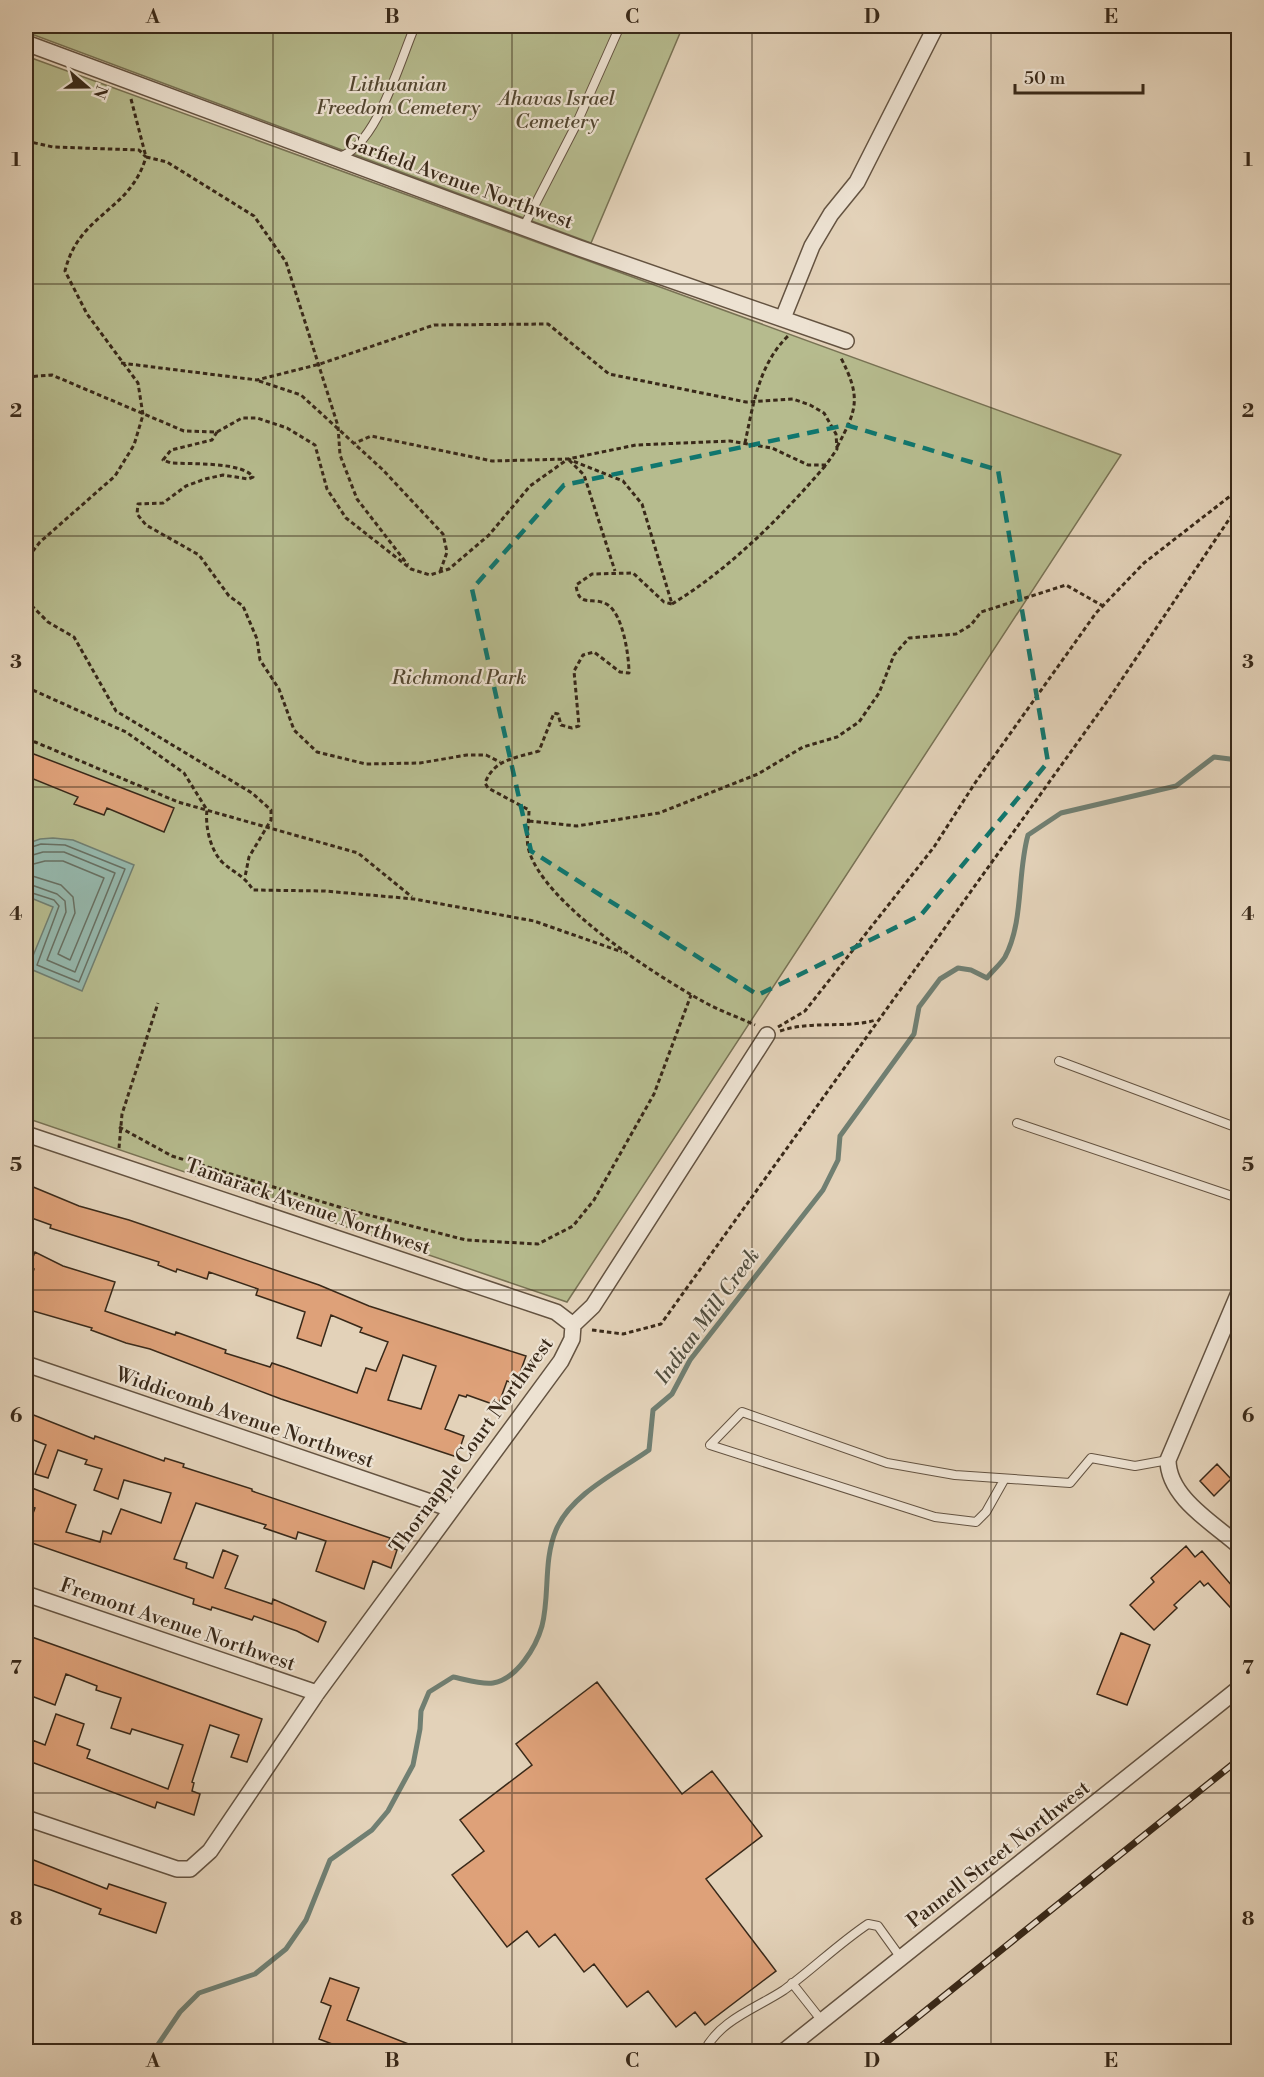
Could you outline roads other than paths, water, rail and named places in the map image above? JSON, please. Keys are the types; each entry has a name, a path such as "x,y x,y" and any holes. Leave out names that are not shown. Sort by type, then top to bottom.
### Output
{"street":[{"path":"783,318 812,246 831,214 857,182 936,26"},
{"name":"Garfield Avenue Northwest","path":"26,43 523,228 846,341"},
{"name":"Thornapple Court Northwest","path":"26,1818 177,1869 190,1869 210,1851 317,1694 561,1361 572,1339 573,1325 593,1306 769,1033"},
{"name":"Tamarack Avenue Northwest","path":"26,1134 556,1312 573,1325"},
{"path":"1239,1295 1168,1460 1168,1472 1180,1494 1239,1545"},
{"name":"Widdicomb Avenue Northwest","path":"26,1364 451,1509"},
{"name":"Fremont Avenue Northwest","path":"26,1594 317,1694"},
{"name":"Pannell Street Northwest","path":"783,2052 1239,1689"}],"lane":[{"path":"335,158 355,148 371,130 415,26"},
{"path":"523,228 575,127 620,26"},
{"path":"1059,1061 1239,1128"},
{"path":"1017,1123 1239,1198"},
{"path":"1005,1480 986,1512 976,1522 935,1518 710,1445 742,1412 887,1463 955,1475 1070,1483 1091,1458 1135,1466 1168,1460"},
{"path":"704,2052 708,2044 738,2016 792,1983 868,1924 878,1926 901,1958"},
{"path":"792,1983 822,2021"}],"water":[{"path":"40,839 73,840 134,865 82,991 28,968 53,907 26,896 26,844"}],"waterway":[{"name":"Indian Mill Creek","path":"153,2052 180,2012 199,1993 255,1974 286,1949 306,1920 330,1860 372,1830 388,1811 413,1765 421,1711 429,1692 453,1677 473,1682 493,1683 510,1675 524,1661 542,1626 549,1554 556,1530 563,1517 572,1505 596,1485 649,1450 653,1410 672,1394 690,1360 823,1190 838,1160 840,1136 914,1034 919,1007 940,979 958,968 971,970 987,978 1005,957 1018,913 1022,865 1028,835 1061,813 1176,786 1214,757 1238,760"}],"railway":[{"path":"874,2052 1238,1760"}],"park label":[{"name":"Lithuanian Freedom Cemetery","path":"398,96"},
{"name":"Ahavas Israel Cemetery","path":"557,110"},
{"name":"Richmond Park","path":"459,677"}]}
